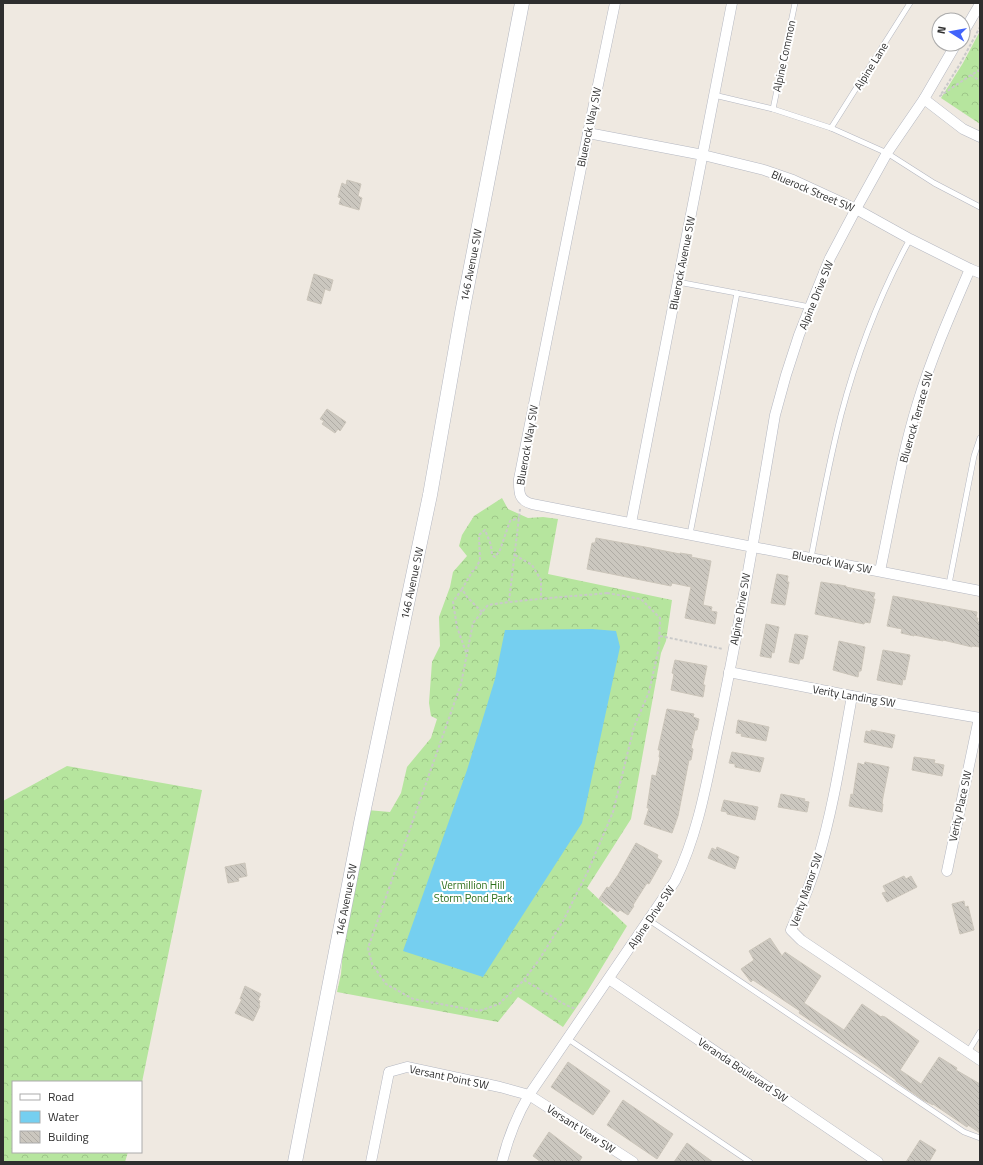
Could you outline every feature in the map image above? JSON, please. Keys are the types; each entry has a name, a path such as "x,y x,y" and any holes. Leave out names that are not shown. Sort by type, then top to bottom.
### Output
{"street":[{"name":"146 Avenue SW","path":"295,1162 361,824 430,495 462,313 522,3"},
{"name":"Bluerock Way SW","path":"615,3 519,479 519,492 521,498 532,504 980,590"},
{"name":"Bluerock Avenue SW","path":"631,522 732,3"},
{"path":"971,19 980,4"},
{"name":"Alpine Drive SW","path":"502,1162 507,1142 518,1113 675,881 686,859 702,803 729,672 775,415 786,375 810,307 830,258 887,153 924,100 951,52"},
{"path":"924,100 963,129 980,137"},
{"name":"Bluerock Street SW","path":"588,133 703,155 764,170 793,180 856,209 910,239 980,273"},
{"name":"Bluerock Terrace SW","path":"880,571 895,494 918,402 947,322 970,269"},
{"name":"Verity Landing SW","path":"729,672 852,696 979,718"},
{"name":"Verity Manor SW","path":"852,696 838,775 818,860 803,903 791,930 801,940 980,1060"},
{"name":"Verity Place SW","path":"947,871 979,718"},
{"name":"Veranda Boulevard SW","path":"609,979 878,1162"},
{"name":"Versant Point SW","path":"371,1162 389,1072 407,1067 500,1087 529,1096"},
{"name":"Versant View SW","path":"529,1096 633,1162"}],"lane":[{"name":"Alpine Common","path":"773,109 795,3"},
{"name":"Alpine Lane","path":"831,128 910,3"},
{"path":"714,95 773,109 831,128 887,153 934,183 980,207"},
{"path":"811,558 824,487 841,414 858,359 882,296 910,239"},
{"path":"678,282 810,307"},
{"path":"690,534 737,293"},
{"path":"949,584 974,456 980,438"},
{"path":"649,920 964,1132 980,1138"},
{"path":"968,1052 980,1032"},
{"path":"568,1039 750,1162"}],"path":[{"path":"980,27 960,64 940,96 980,70"},
{"path":"971,76 980,81"},
{"path":"509,602 521,498"},
{"path":"467,656 457,627 453,602 480,560 479,534 485,530 491,545 492,555 495,557 500,550 510,521 519,518"},
{"path":"515,555 532,565 541,580 541,599"},
{"path":"462,589 468,598 482,612"},
{"path":"607,593 642,600 660,618 660,647 649,692 634,727 613,812 588,870 563,921 539,960 524,980 500,1004 479,1011 413,999 386,984 372,964 368,948 461,684 473,623 488,605 541,599 607,593"},
{"path":"660,636 733,650"},
{"path":"524,980 564,1004 585,1014"}],"green space":[{"path":"980,31 980,124 941,98 969,52 971,52 971,48"},
{"name":"Vermillion Hill Storm Pond Park","path":"502,498 508,509 528,518 543,517 558,519 548,574 672,600 666,641 661,653 631,819 587,888 627,926 587,992 563,1027 518,997 498,1022 337,992 341,974 344,938 367,810 390,812 401,793 407,767 431,738 437,719 431,716 429,703 432,662 440,646 439,617 450,587 453,572 467,556 459,546 462,535 474,516"},
{"path":"67,766 202,790 142,1082 12,1081 12,1153 128,1153 125,1162 3,1162 3,801"}],"water":[{"path":"592,629 616,631 620,647 582,823 483,977 403,951 467,770 495,679 505,630"}],"building":[{"path":"347,180 361,184 358,196 362,198 359,210 339,204 341,198 338,197 342,183 346,185"},
{"path":"314,274 333,280 330,291 325,289 321,304 307,300"},
{"path":"327,409 346,422 340,431 338,429 335,433 322,424 324,421 320,419"},
{"path":"596,538 692,555 691,557 711,561 703,605 712,607 711,611 717,612 715,624 685,618 691,587 672,583 671,586 587,569 592,543 595,543"},
{"path":"777,574 788,576 787,582 789,582 785,605 771,603"},
{"path":"821,582 875,593 870,623 865,622 864,624 815,614"},
{"path":"893,596 977,612 977,622 980,622 980,647 972,647 943,640 914,636 901,633 902,629 887,626"},
{"path":"766,624 779,627 774,653 772,652 771,658 760,656"},
{"path":"795,634 808,636 803,659 800,659 799,664 789,662"},
{"path":"839,641 865,647 861,671 859,671 858,677 833,670"},
{"path":"883,650 910,655 905,680 903,679 902,685 877,680"},
{"path":"675,660 707,666 703,685 705,685 703,697 671,690 674,674 672,673"},
{"path":"667,709 694,714 693,717 699,719 691,748 693,749 691,760 689,760 678,816 672,833 644,824 649,808 647,808 652,775 656,776 660,758 660,750 658,750"},
{"path":"738,720 769,727 766,741 741,736 742,734 736,733"},
{"path":"871,730 895,735 892,748 864,742 866,731 871,732"},
{"path":"732,752 764,758 760,772 735,767 735,764 729,763"},
{"path":"914,757 935,760 934,763 944,765 942,776 912,770"},
{"path":"865,762 889,767 883,797 882,812 849,806 851,794 853,795 858,763 864,765"},
{"path":"781,794 805,799 804,801 809,802 807,812 778,807"},
{"path":"724,800 758,807 755,820 727,814 727,812 721,811"},
{"path":"636,843 658,855 657,858 662,861 649,884 647,883 628,915 620,910 618,912 599,899 618,875"},
{"path":"717,847 739,857 735,869 708,858 712,848 716,850"},
{"path":"245,863 247,876 238,878 239,881 228,883 225,867"},
{"path":"904,876 906,879 911,876 917,887 887,902 882,893 886,892 883,886"},
{"path":"964,901 965,907 968,906 974,930 960,934 952,904"},
{"path":"770,938 782,956 785,952 821,976 804,1003 844,1030 862,1004 881,1017 885,1017 919,1041 900,1070 921,1084 939,1057 957,1068 956,1070 980,1084 980,1133 968,1125 967,1127 933,1104 923,1100 877,1066 799,1013 800,1011 753,980 751,982 741,969 754,960 749,951"},
{"path":"245,986 261,994 258,1000 260,1001 260,1006 253,1021 235,1013 242,999 240,999"},
{"path":"568,1062 610,1091 593,1115 551,1087"},
{"path":"623,1100 673,1134 657,1159 607,1125"},
{"path":"549,1132 582,1157 579,1162 541,1162 533,1156"},
{"path":"920,1140 936,1150 929,1162 906,1162"},
{"path":"687,1143 695,1149 713,1162 674,1162"}]}
